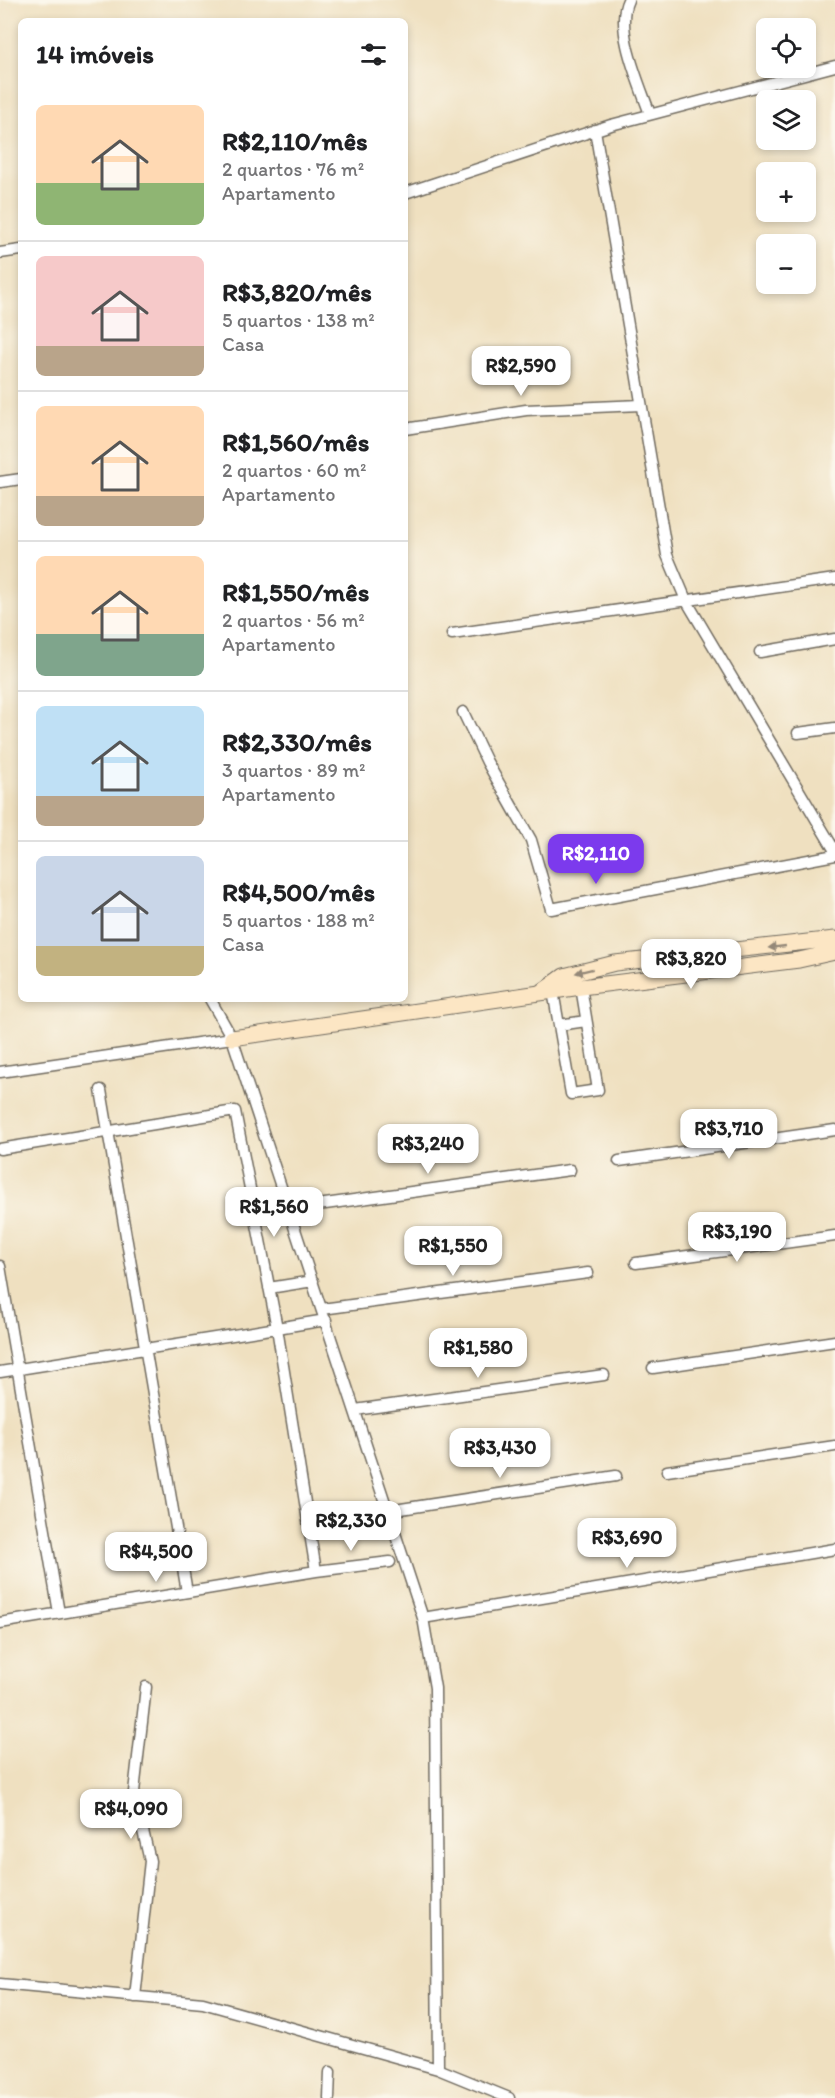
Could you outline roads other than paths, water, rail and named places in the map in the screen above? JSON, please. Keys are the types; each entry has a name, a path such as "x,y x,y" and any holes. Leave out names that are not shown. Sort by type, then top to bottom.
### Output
{"street":[{"path":"628,0 624,8 627,45 650,114"},
{"path":"408,192 595,130 835,66"},
{"path":"464,712 487,762 531,840 551,909 835,853 686,600 667,555 595,130"},
{"path":"0,253 18,250"},
{"path":"408,429 526,410 641,405"},
{"path":"0,482 18,479"},
{"path":"452,634 835,579"},
{"path":"760,652 835,639"},
{"path":"798,734 835,728"},
{"path":"547,992 564,976 615,963 835,939"},
{"path":"0,1072 581,987 799,960 835,952"},
{"path":"547,992 559,1025 571,1094 598,1089 581,987"},
{"path":"212,1002 232,1038 423,1618 435,1688 438,2069"},
{"path":"559,1025 586,1021"},
{"path":"101,1090 187,1592"},
{"path":"0,1149 235,1111 277,1328 316,1571"},
{"path":"620,1161 835,1130"},
{"path":"289,1209 570,1170"},
{"path":"636,1263 835,1236"},
{"path":"0,1266 59,1613"},
{"path":"0,1372 277,1328 324,1315 588,1273"},
{"path":"269,1288 313,1281"},
{"path":"653,1368 835,1341"},
{"path":"355,1410 604,1375"},
{"path":"667,1471 835,1446"},
{"path":"388,1511 616,1476"},
{"path":"423,1618 835,1548"},
{"path":"0,1623 316,1571 390,1562"},
{"path":"135,1997 150,1861 134,1792 146,1687"},
{"path":"0,1983 203,2003 438,2069 509,2098"},
{"path":"329,2098 330,2072"}]}
